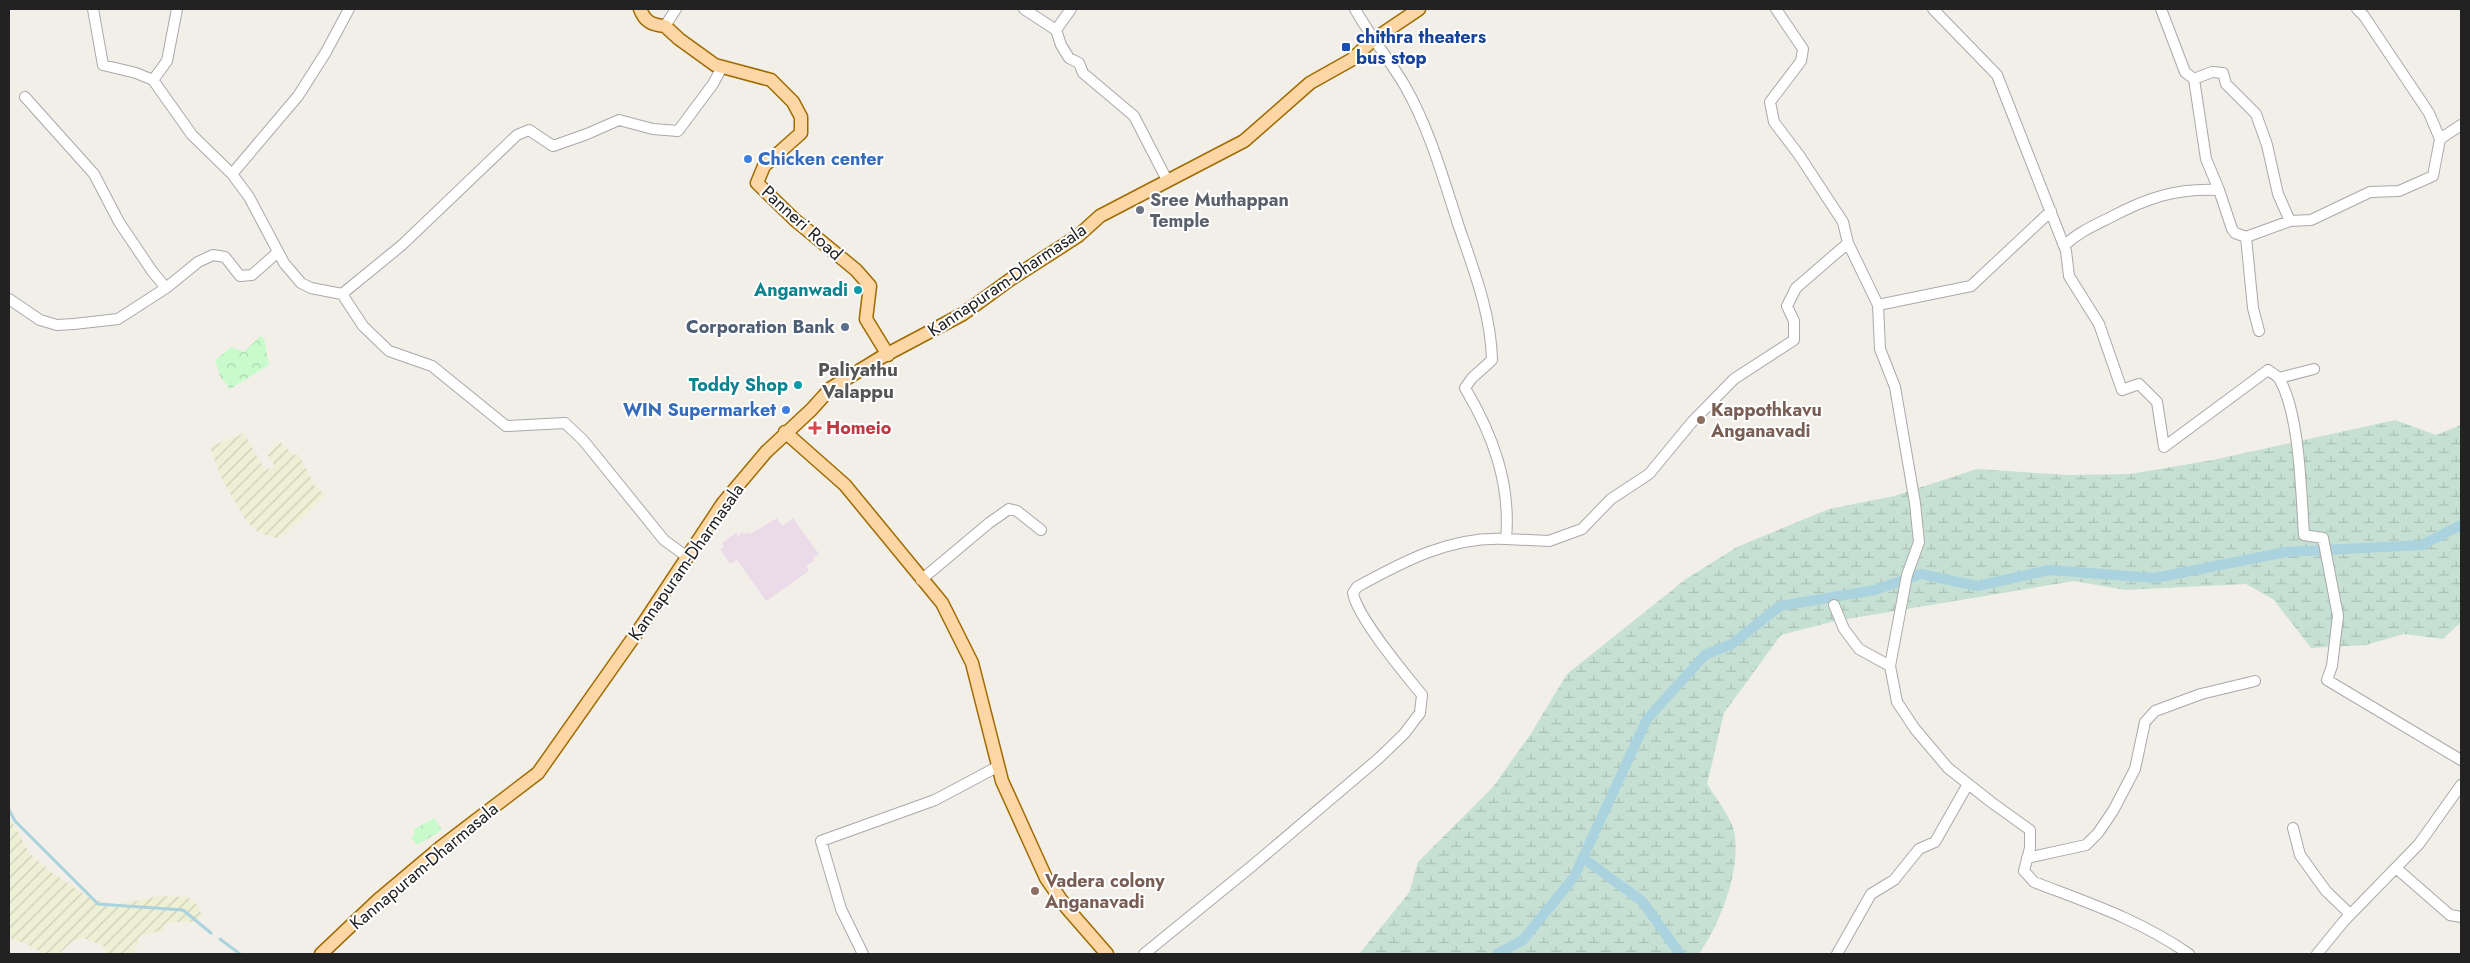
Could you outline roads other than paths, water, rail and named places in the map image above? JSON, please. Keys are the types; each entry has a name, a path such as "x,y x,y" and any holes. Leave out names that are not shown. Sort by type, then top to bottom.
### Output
{"main road":[{"name":"Panneri Road","path":"640,9 647,21 653,25 666,26 694,51 715,65 771,80 793,102 802,117 801,134 764,166 757,183 795,220 856,270 870,286 866,319 888,355"},
{"name":"Kannapuram-Dharmasala","path":"321,954 378,900 441,847 538,773 643,624 686,556 723,503 785,432 811,410 831,388 963,314 1018,274 1078,236 1100,216 1244,141 1310,83 1351,60 1373,40 1419,9"},
{"path":"785,432 845,485 911,563 921,580 942,603 972,663 990,728 997,767 1046,878 1066,907 1107,954"}],"street":[{"path":"93,9 103,65 136,73 153,80 192,135 232,174 249,197 284,263 301,283 311,288 342,294 363,326 389,351 432,366 506,426 565,423 584,440 664,540 686,556"},
{"path":"153,80 167,61 177,9"},
{"path":"232,174 298,96 326,52 349,9"},
{"path":"666,26 676,9"},
{"path":"1024,9 1056,30 1061,45 1069,58 1079,63 1083,73 1134,116 1167,180"},
{"path":"1056,30 1070,9"},
{"path":"1355,9 1373,40 1406,87 1433,148 1472,262 1492,339 1492,360 1472,378 1465,388 1494,443 1503,484 1508,524 1506,539"},
{"path":"1776,9 1803,49 1801,61 1770,102 1774,122 1799,155 1843,222 1848,243 1878,305 1880,349 1895,387 1916,503 1919,542 1906,579 1890,666 1897,702 1915,729 1948,768 2030,830 2024,871 2034,882 2126,917 2163,936 2189,954"},
{"path":"1933,9 1997,75 2021,135 2027,156 2043,188 2064,246 2069,276 2099,324 2122,390 2139,384 2157,402 2164,447 2268,370 2279,378 2289,402 2297,449 2304,535 2325,547 2338,616 2332,666 2327,680 2461,760"},
{"path":"2161,9 2185,72 2194,79 2206,159 2232,229 2235,233 2246,237 2290,220 2312,220 2370,192 2399,190 2433,176 2440,139 2429,112 2364,16 2357,9"},
{"path":"342,294 402,246 517,135 529,130 553,146 619,120 653,129 678,131 713,84 722,67"},
{"path":"2194,79 2212,72 2223,73 2226,84 2256,114 2267,145 2278,194 2290,220"},
{"path":"25,97 94,174 119,222 152,271 166,288"},
{"path":"2440,139 2461,125"},
{"path":"2064,246 2073,237 2143,200 2187,190 2219,190"},
{"path":"1878,305 1971,286 2051,211"},
{"path":"2246,237 2253,308 2259,331"},
{"path":"1144,954 1378,759 1404,734 1420,713 1422,695 1378,638 1360,609 1353,594 1357,587 1411,558 1446,545 1506,539 1549,541 1582,529 1612,499 1649,474 1692,422 1734,379 1794,340 1794,321 1787,306 1796,288 1848,243"},
{"path":"9,299 40,320 57,325 118,319 166,288 198,262 213,255 225,257 240,276 252,275 278,252"},
{"path":"2279,378 2314,369"},
{"path":"921,580 989,523 1009,509 1017,511 1041,530"},
{"path":"1834,605 1844,629 1859,649 1890,666"},
{"path":"2027,858 2086,845 2098,833 2113,811 2135,769 2145,722 2155,711 2201,694 2255,681"},
{"path":"863,954 841,909 821,841 935,800 997,767"},
{"path":"1837,954 1871,894 1894,880 1919,849 1935,842 1968,784"},
{"path":"2317,954 2350,914 2419,844 2461,785"},
{"path":"2293,828 2300,855 2326,891 2350,914"},
{"path":"2396,868 2450,915 2461,918"}],"waterway":[{"path":"1497,954 1523,940 1574,877 1647,719 1705,655 1732,644 1780,606 1875,590 1921,574 1977,586 2049,570 2155,578 2286,552 2422,545 2461,525"},
{"path":"9,810 15,821 98,904 183,910 211,933"},
{"path":"1583,858 1642,901 1680,954"},
{"path":"220,939 240,954"}],"place":[{"name":"chithra theaters bus stop","path":"1346,47"},
{"name":"Chicken center","path":"748,159"},
{"name":"Sree Muthappan Temple","path":"1140,210"},
{"name":"Anganwadi","path":"858,290"},
{"name":"Corporation Bank","path":"845,327"},
{"name":"Toddy Shop","path":"798,385"},
{"name":"WIN Supermarket","path":"786,410"},
{"name":"Kappothkavu Anganavadi","path":"1701,420"},
{"name":"Homeio","path":"815,428"},
{"name":"Vadera colony Anganavadi","path":"1035,891"}],"district":[{"name":"Paliyathu Valappu","path":"858,380"}]}
